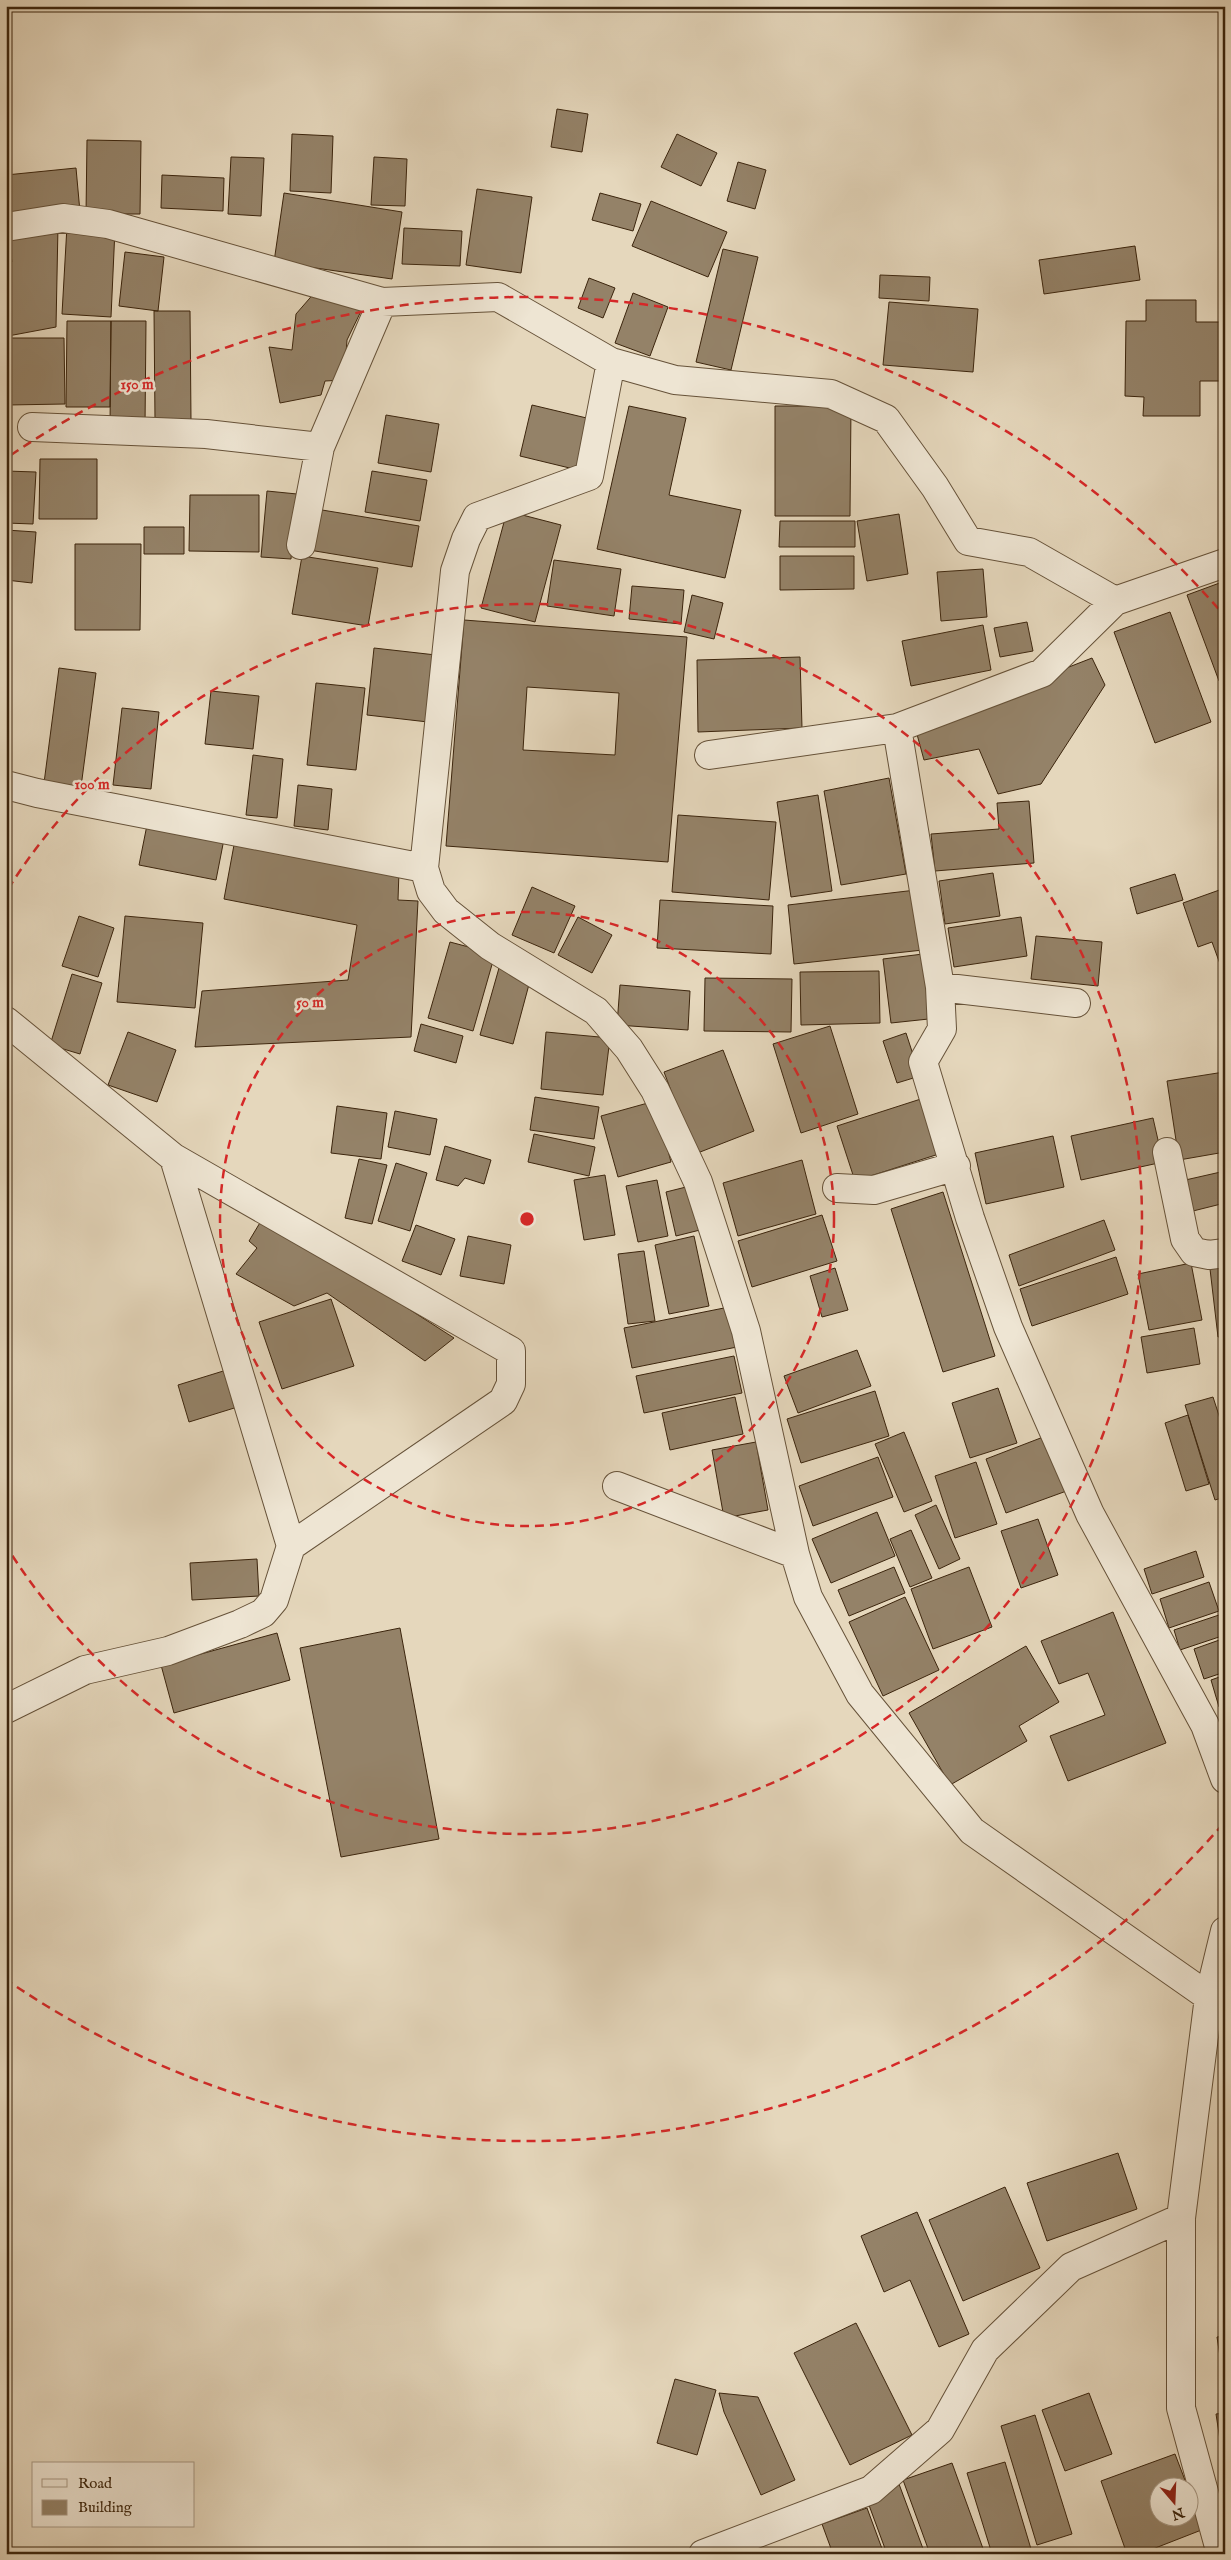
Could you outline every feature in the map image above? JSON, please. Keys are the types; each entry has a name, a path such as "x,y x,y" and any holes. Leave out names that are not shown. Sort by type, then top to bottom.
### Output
{"street":[{"path":"6,227 63,218 108,224 382,302 498,298 611,362 674,380 831,394 886,418 935,487 968,541 1029,552 1115,601"},
{"path":"301,545 320,447 382,302"},
{"path":"611,362 589,476 477,517 466,539 455,571 424,868 431,891 446,911 490,946 596,1011 629,1049 655,1090 698,1182 746,1331 795,1554 808,1596 860,1694 972,1831 1209,1997"},
{"path":"32,427 206,434 320,447"},
{"path":"709,755 898,728 1042,673 1115,601 1225,562"},
{"path":"898,728 940,987 942,1029 923,1062 956,1166 970,1218 1008,1327 1090,1514 1215,1722 1225,1779"},
{"path":"6,785 37,793 424,868"},
{"path":"940,987 1076,1002"},
{"path":"6,1021 174,1158 510,1351 511,1384 503,1401 291,1546"},
{"path":"1167,1152 1184,1239 1194,1252 1209,1255 1225,1253"},
{"path":"6,1709 85,1670 168,1650 240,1624 263,1613 274,1600 291,1546 174,1158"},
{"path":"837,1188 874,1190 956,1166"},
{"path":"617,1486 795,1554"},
{"path":"1221,2554 1181,2408 1181,2218 1209,1997 1225,1931"},
{"path":"703,2554 871,2490 940,2430 985,2350 1071,2267 1181,2218"}],"building":[{"path":"557,109 588,114 582,152 551,147"},
{"path":"292,134 333,136 331,193 290,191"},
{"path":"677,134 717,153 701,186 661,167"},
{"path":"87,140 141,141 140,214 86,214"},
{"path":"231,157 264,158 261,216 228,214"},
{"path":"374,157 407,159 405,206 371,205"},
{"path":"738,162 766,170 755,209 727,201"},
{"path":"76,168 80,212 6,219 6,175"},
{"path":"162,175 224,178 223,211 161,208"},
{"path":"477,189 532,197 521,273 466,265"},
{"path":"284,193 402,212 392,279 274,262"},
{"path":"600,193 641,204 633,231 592,220"},
{"path":"651,201 727,232 708,277 632,246"},
{"path":"58,226 56,327 8,336 6,263 12,262 8,233"},
{"path":"67,226 115,229 111,317 62,314"},
{"path":"404,228 462,231 460,266 402,264"},
{"path":"1135,246 1140,280 1044,294 1039,260"},
{"path":"723,249 758,257 731,370 696,362"},
{"path":"125,252 164,257 158,311 119,306"},
{"path":"880,275 930,277 929,301 879,298"},
{"path":"589,278 615,288 603,318 578,308"},
{"path":"316,291 364,305 347,340 344,380 325,381 321,395 280,403 269,347 292,350 296,314"},
{"path":"633,293 668,307 650,356 615,343"},
{"path":"1146,300 1196,300 1196,322 1223,322 1222,381 1200,381 1200,416 1143,416 1144,397 1125,396 1126,321 1146,321"},
{"path":"889,302 978,309 973,372 883,365"},
{"path":"154,311 190,311 191,420 155,420"},
{"path":"67,321 111,321 110,407 66,407"},
{"path":"111,321 146,321 145,426 110,425"},
{"path":"8,338 64,338 65,404 8,405"},
{"path":"532,405 595,420 582,471 520,456"},
{"path":"629,406 686,418 669,495 741,510 725,578 597,549"},
{"path":"775,406 851,406 850,516 775,516"},
{"path":"386,415 439,424 431,472 378,463"},
{"path":"40,459 97,459 97,519 39,519"},
{"path":"6,471 36,472 33,524 6,523"},
{"path":"372,471 427,480 420,521 365,512"},
{"path":"267,491 297,494 291,559 261,557"},
{"path":"190,495 259,495 259,552 189,551"},
{"path":"316,509 419,526 412,567 309,550"},
{"path":"507,511 561,525 535,622 481,608"},
{"path":"899,514 908,574 867,581 857,521"},
{"path":"780,521 855,521 855,547 779,547"},
{"path":"144,527 184,527 184,554 144,554"},
{"path":"6,530 36,532 32,583 6,580"},
{"path":"75,544 141,544 140,630 75,630"},
{"path":"302,556 378,568 368,626 292,614"},
{"path":"780,556 854,556 854,589 780,590"},
{"path":"554,560 621,569 614,616 547,606"},
{"path":"983,569 987,617 941,621 937,572"},
{"path":"1225,581 1225,679 1219,681 1187,595"},
{"path":"632,586 684,590 681,624 629,619"},
{"path":"692,595 723,603 714,639 684,632"},
{"path":"1170,612 1211,722 1155,743 1114,632"},
{"path":"464,620 687,637 668,862 446,846","holes":["527,687 619,693 615,755 523,750"]},
{"path":"1027,622 1033,651 1000,657 994,628"},
{"path":"983,625 991,670 911,686 902,641"},
{"path":"374,648 436,655 428,722 367,715"},
{"path":"800,657 802,728 698,732 697,660"},
{"path":"1092,658 1105,685 1041,784 998,794 979,749 924,760 915,727"},
{"path":"59,668 96,673 81,787 44,783"},
{"path":"316,683 365,688 356,770 307,765"},
{"path":"211,691 259,696 253,749 205,744"},
{"path":"122,708 159,712 151,789 113,785"},
{"path":"253,755 283,759 277,818 246,815"},
{"path":"889,778 906,874 841,885 824,791"},
{"path":"298,785 332,789 328,830 294,826"},
{"path":"818,795 832,891 791,897 777,802"},
{"path":"1029,801 1034,863 935,871 931,834 999,829 997,803"},
{"path":"678,815 776,822 769,900 672,892"},
{"path":"148,820 225,834 216,880 139,865"},
{"path":"234,845 399,871 398,900 418,901 411,1037 195,1047 202,991 348,980 357,925 224,899"},
{"path":"993,873 1000,916 945,924 939,881"},
{"path":"1175,874 1183,900 1137,914 1130,888"},
{"path":"532,887 575,906 554,953 512,935"},
{"path":"1225,888 1225,963 1220,964 1212,942 1198,947 1183,903"},
{"path":"916,890 923,950 794,964 788,905"},
{"path":"660,900 773,906 771,954 657,948"},
{"path":"79,916 114,928 98,977 62,966"},
{"path":"125,916 203,923 195,1008 117,1002"},
{"path":"578,917 612,935 592,973 558,955"},
{"path":"1021,917 1027,956 954,967 948,928"},
{"path":"1036,936 1102,942 1098,986 1031,979"},
{"path":"450,942 495,954 473,1031 428,1018"},
{"path":"931,953 938,1018 891,1023 883,959"},
{"path":"499,968 531,977 513,1044 480,1035"},
{"path":"879,971 880,1023 801,1025 800,972"},
{"path":"72,974 102,983 80,1054 50,1045"},
{"path":"705,978 792,979 791,1032 704,1031"},
{"path":"620,985 690,991 688,1030 617,1025"},
{"path":"421,1024 463,1036 456,1063 414,1051"},
{"path":"830,1026 858,1114 801,1133 773,1044"},
{"path":"128,1032 176,1050 157,1102 108,1085"},
{"path":"546,1032 610,1038 603,1095 541,1089"},
{"path":"906,1033 920,1076 897,1083 883,1041"},
{"path":"723,1050 754,1131 695,1154 664,1072"},
{"path":"1224,1072 1225,1152 1179,1160 1167,1081"},
{"path":"535,1097 599,1107 594,1139 530,1130"},
{"path":"927,1097 945,1152 855,1181 837,1126"},
{"path":"655,1101 671,1162 618,1177 601,1116"},
{"path":"337,1106 387,1113 381,1159 331,1153"},
{"path":"395,1111 437,1119 430,1155 388,1147"},
{"path":"1153,1118 1163,1162 1081,1180 1071,1136"},
{"path":"534,1134 595,1147 589,1176 528,1162"},
{"path":"1053,1136 1064,1187 986,1204 975,1153"},
{"path":"445,1146 491,1160 484,1184 465,1178 458,1186 436,1180"},
{"path":"359,1159 387,1165 372,1224 345,1218"},
{"path":"802,1160 816,1214 738,1236 723,1183"},
{"path":"396,1163 427,1173 410,1231 378,1221"},
{"path":"1225,1171 1225,1203 1189,1212 1181,1181"},
{"path":"605,1175 615,1235 584,1240 574,1180"},
{"path":"657,1180 668,1236 638,1242 626,1186"},
{"path":"694,1185 704,1229 676,1236 666,1192"},
{"path":"943,1192 995,1356 943,1372 891,1209"},
{"path":"822,1215 837,1261 752,1287 738,1241"},
{"path":"264,1216 454,1338 425,1361 327,1293 294,1306 236,1274 257,1248 249,1241"},
{"path":"1104,1220 1115,1250 1019,1286 1009,1255"},
{"path":"416,1225 455,1239 441,1275 402,1261"},
{"path":"468,1236 511,1245 504,1284 460,1276"},
{"path":"694,1236 709,1306 669,1314 655,1245"},
{"path":"644,1251 655,1321 628,1324 618,1254"},
{"path":"1116,1257 1128,1294 1032,1326 1020,1289"},
{"path":"1191,1263 1202,1320 1149,1330 1138,1274"},
{"path":"1225,1267 1225,1336 1218,1337 1210,1269"},
{"path":"835,1268 848,1310 822,1317 810,1276"},
{"path":"331,1299 354,1366 282,1389 259,1322"},
{"path":"729,1307 737,1347 632,1368 624,1328"},
{"path":"1194,1328 1200,1364 1147,1373 1141,1337"},
{"path":"857,1350 871,1386 798,1413 784,1376"},
{"path":"734,1356 742,1393 644,1413 636,1376"},
{"path":"233,1368 244,1405 189,1422 178,1385"},
{"path":"998,1388 1017,1443 970,1458 952,1403"},
{"path":"875,1391 889,1436 801,1463 787,1419"},
{"path":"735,1397 743,1434 670,1450 662,1413"},
{"path":"1213,1397 1225,1434 1225,1497 1215,1500 1185,1405"},
{"path":"1188,1415 1209,1484 1186,1491 1165,1423"},
{"path":"904,1432 932,1501 904,1512 875,1444"},
{"path":"1051,1434 1072,1489 1006,1513 986,1459"},
{"path":"756,1442 768,1510 724,1518 712,1450"},
{"path":"878,1457 893,1497 813,1526 799,1486"},
{"path":"976,1462 997,1524 955,1538 935,1476"},
{"path":"936,1505 960,1559 939,1569 915,1515"},
{"path":"877,1512 895,1556 831,1583 812,1539"},
{"path":"1038,1519 1058,1575 1021,1588 1001,1531"},
{"path":"911,1530 932,1578 910,1587 890,1539"},
{"path":"1196,1551 1204,1577 1152,1594 1144,1569"},
{"path":"257,1559 259,1596 192,1600 190,1563"},
{"path":"894,1567 905,1593 849,1616 838,1590"},
{"path":"969,1567 992,1627 933,1649 911,1589"},
{"path":"1209,1582 1219,1611 1169,1628 1160,1599"},
{"path":"905,1597 939,1670 883,1696 849,1622"},
{"path":"1113,1612 1166,1743 1068,1781 1050,1736 1105,1715 1088,1673 1059,1684 1041,1641"},
{"path":"1225,1613 1225,1635 1180,1650 1174,1630"},
{"path":"400,1628 439,1839 341,1857 300,1648"},
{"path":"277,1633 290,1680 174,1713 161,1665"},
{"path":"1225,1638 1225,1672 1204,1679 1194,1649"},
{"path":"1026,1646 1059,1702 1019,1726 1027,1741 950,1785 909,1713"},
{"path":"1225,1675 1225,1705 1219,1707 1211,1680"},
{"path":"1118,2153 1137,2209 1047,2241 1027,2183"},
{"path":"1005,2187 1040,2268 963,2301 929,2220"},
{"path":"917,2212 969,2334 939,2347 910,2280 884,2292 861,2236"},
{"path":"856,2323 912,2435 850,2465 794,2353"},
{"path":"1225,2336 1225,2390 1217,2337"},
{"path":"675,2379 716,2390 697,2455 657,2443"},
{"path":"719,2393 758,2397 795,2480 761,2495 724,2412"},
{"path":"1089,2393 1112,2454 1065,2471 1042,2410"},
{"path":"1225,2413 1225,2473 1216,2414"},
{"path":"1035,2415 1072,2534 1037,2545 1001,2426"},
{"path":"1175,2454 1184,2478 1148,2478 1148,2528 1198,2528 1198,2514 1204,2529 1140,2554 1127,2554 1101,2481"},
{"path":"1005,2462 1031,2549 1016,2554 992,2554 967,2473"},
{"path":"952,2463 985,2554 930,2554 903,2480"},
{"path":"899,2484 925,2554 887,2554 866,2497"},
{"path":"867,2508 884,2554 833,2554 822,2524"}]}
